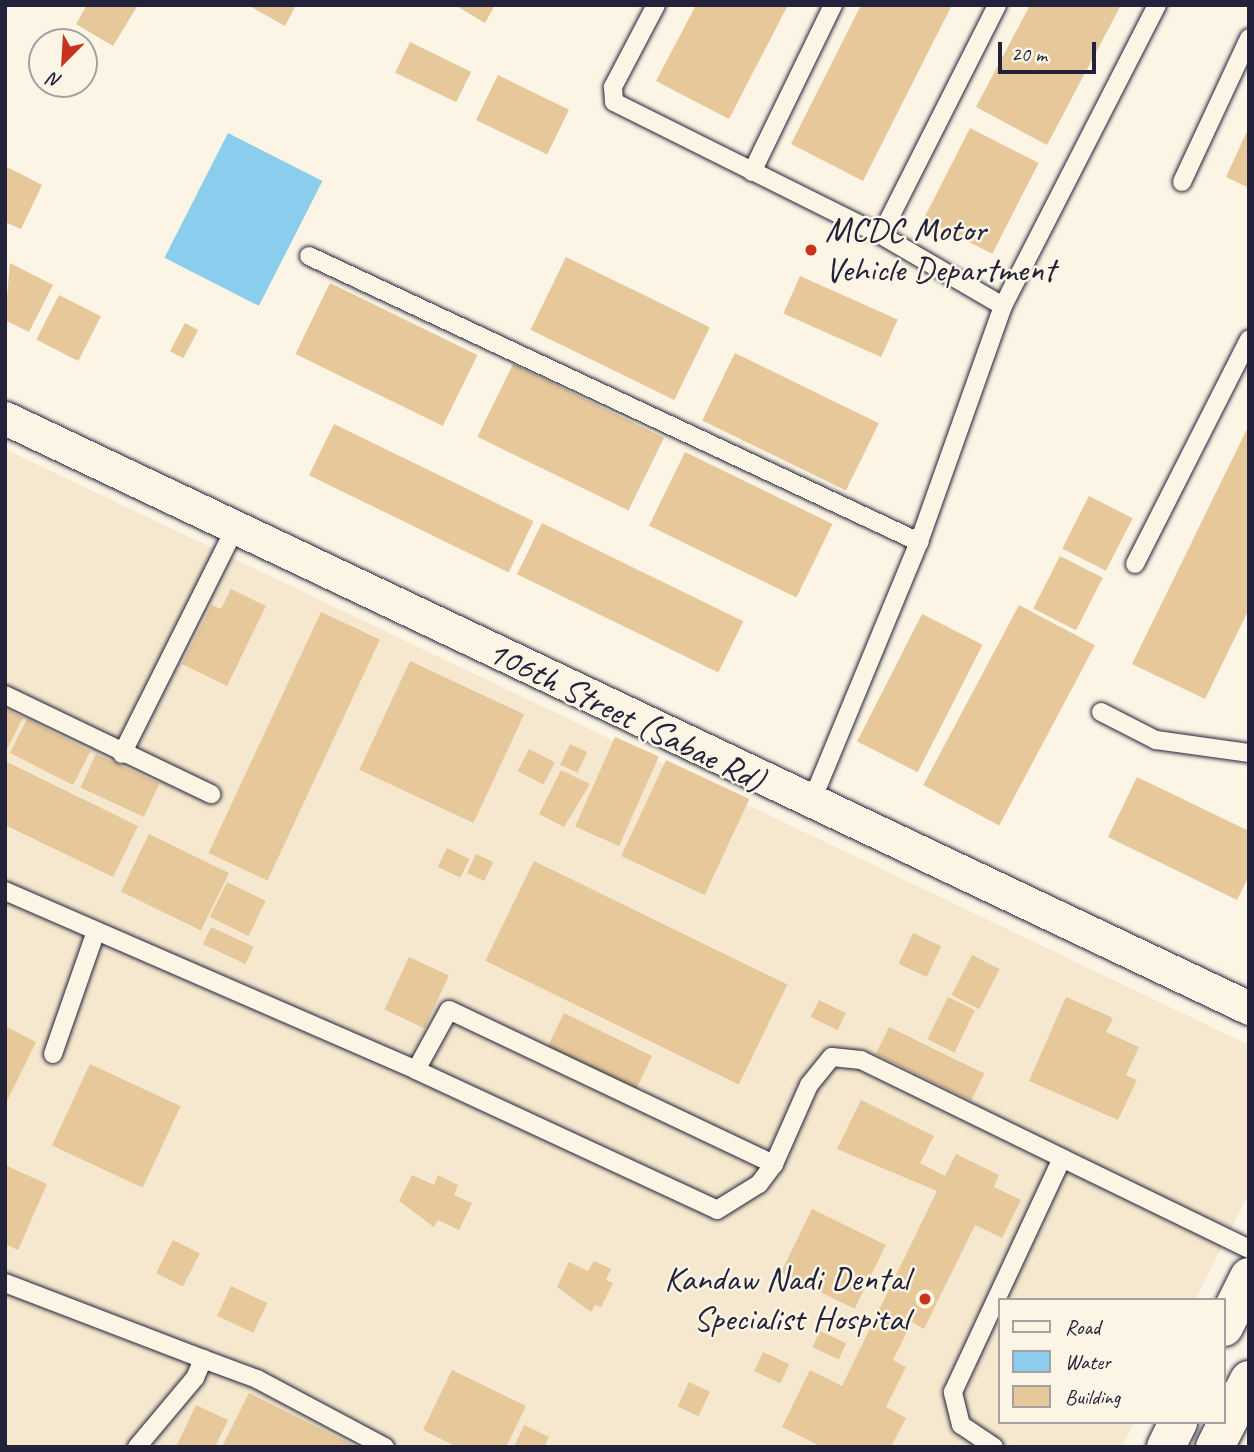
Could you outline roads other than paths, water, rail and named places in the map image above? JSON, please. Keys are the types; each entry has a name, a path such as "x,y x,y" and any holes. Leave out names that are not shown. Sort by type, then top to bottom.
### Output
{"main road":[{"path":"1226,1323 1249,1271"},
{"path":"1215,1447 1249,1380"},
{"path":"1166,1447 1177,1424"}],"street":[{"name":"106th Street (Sabae Rd)","path":"5,418 810,805 1249,1009"}],"lane":[{"path":"656,5 613,87 614,102 881,235 1003,306"},
{"path":"752,172 833,5"},
{"path":"881,235 997,5"},
{"path":"810,805 919,542 1003,306 1157,5"},
{"path":"1182,182 1249,38"},
{"path":"309,256 919,542"},
{"path":"1135,564 1249,339"},
{"path":"121,754 235,528"},
{"path":"5,695 121,754 211,794"},
{"path":"1101,712 1156,740 1249,752"},
{"path":"5,891 416,1070 716,1210 759,1184 774,1164 809,1085 832,1057 861,1060 1062,1158 1249,1271"},
{"path":"53,1054 96,931"},
{"path":"416,1070 449,1010 774,1164"},
{"path":"994,1447 961,1425 953,1392 1062,1158"},
{"path":"5,1283 257,1379 385,1447"},
{"path":"137,1447 195,1378 202,1359"}],"water":[{"path":"228,133 322,181 259,306 164,258"}],"place":[{"name":"MCDC Motor Vehicle Department","path":"811,250"},
{"name":"Kandaw Nadi Dental Specialist Hospital","path":"925,1299"}]}
